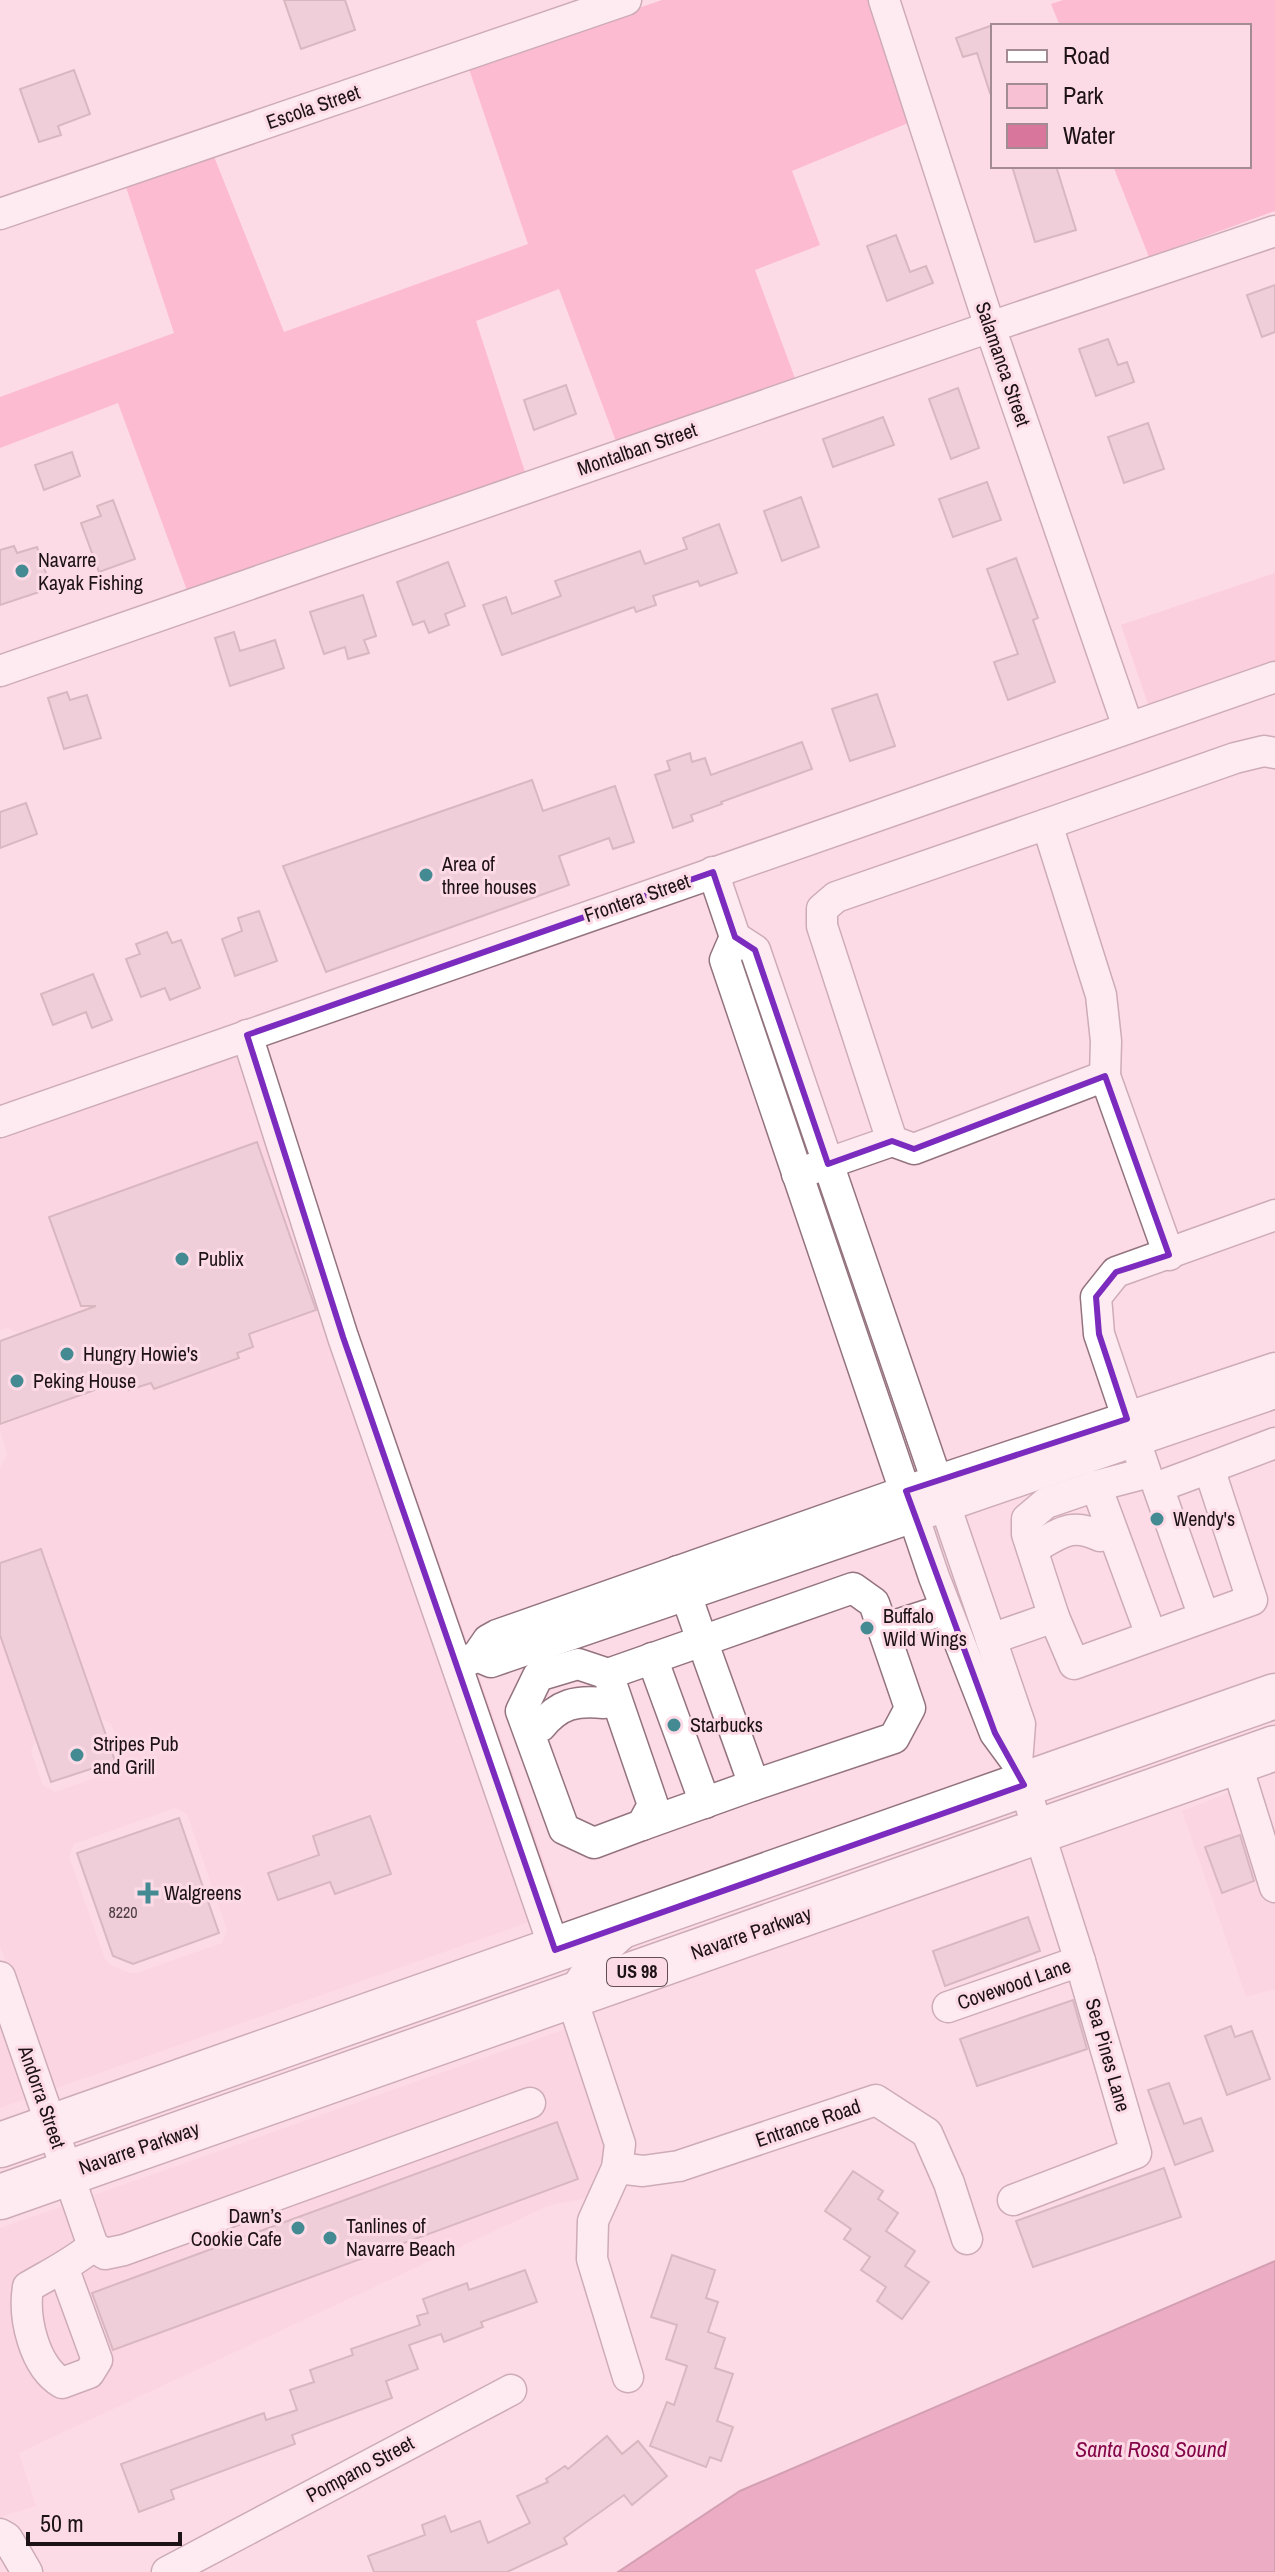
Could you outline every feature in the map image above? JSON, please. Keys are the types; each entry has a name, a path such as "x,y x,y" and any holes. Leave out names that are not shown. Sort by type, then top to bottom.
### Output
{"highway":[{"name":"US 98","path":"0,2145 555,1950 1020,1774 1275,1696"},
{"path":"1255,1755 1256,1734 1275,1722"},
{"name":"Navarre Parkway","path":"0,2197 1255,1755"}],"street":[{"name":"Escola Street","path":"0,214 626,0"},
{"name":"Salamanca Street","path":"884,0 990,327 1128,727"},
{"name":"Montalban Street","path":"0,671 1275,231"},
{"name":"Frontera Street","path":"0,1122 1275,677"},
{"path":"892,1141 822,926 822,909 836,897 1235,758 1264,751 1275,753"},
{"path":"1047,824 1101,995 1106,1041 1105,1076 1169,1255"},
{"path":"713,872 735,937 755,950 1020,1724 1020,1774"},
{"path":"735,937 725,960 797,1174 946,1609 995,1733 1020,1774"},
{"path":"247,1035 343,1337 467,1661 499,1789 555,1950"},
{"path":"797,1174 892,1141 914,1149 1105,1076"},
{"path":"1204,1617 1131,1430 1099,1334 1096,1297 1116,1272 1275,1215"},
{"path":"1131,1430 1275,1368"},
{"path":"467,1661 497,1635 682,1583 907,1493 941,1494 1131,1430 1275,1393"},
{"path":"1209,1468 1252,1600 1074,1664 1054,1617 1027,1534 1027,1519 1046,1503 1096,1486 1152,1480 1209,1468 1275,1443"},
{"path":"1096,1486 1151,1635"},
{"path":"1054,1617 1057,1598 1037,1531 1041,1521 1050,1513 1067,1507 1083,1508 1095,1515 1100,1523 1100,1536 1115,1566 1131,1581"},
{"path":"682,1583 754,1785"},
{"path":"606,1688 652,1658 853,1588 874,1603 910,1708 894,1738 594,1843 564,1829 521,1711 538,1676 578,1664 606,1688 627,1730 653,1805 642,1825"},
{"path":"884,1629 946,1609"},
{"path":"991,1639 1054,1617"},
{"path":"652,1658 705,1803"},
{"path":"564,1829 567,1805 536,1712 546,1688 589,1678 606,1688"},
{"path":"1255,1755 1275,1887"},
{"path":"499,1789 543,1771"},
{"name":"Sea Pines Lane","path":"1013,2200 1136,2153 1080,1961 1020,1774"},
{"path":"571,1996 598,1955 640,1919"},
{"name":"Covewood Lane","path":"948,2007 1080,1961"},
{"name":"Andorra Street","path":"0,1977 93,2246"},
{"path":"471,1979 525,1982 571,1996"},
{"path":"571,1996 620,2144 617,2168 593,2221 592,2259 628,2377"},
{"name":"Entrance Road","path":"617,2168 643,2171 679,2166 876,2100 927,2133 949,2183 967,2239"},
{"path":"63,2267 97,2360 89,2373 62,2383 50,2376 28,2324 28,2287 93,2246 105,2254 124,2250 530,2103"},
{"name":"Pompano Street","path":"167,2572 511,2390"},
{"path":"0,2534 7,2538 27,2572"}],"highlighted area":[{"path":"713,872 735,937 755,950 828,1164 892,1141 914,1149 1105,1076 1169,1255 1116,1272 1096,1297 1099,1334 1127,1419 906,1491 995,1733 1024,1785 555,1950 343,1337 247,1035"}],"shaded area":[{"path":"662,0 873,0 913,121 792,171 820,245 755,270 796,381 617,444 559,289 476,321 526,475 188,593 118,403 0,448 0,397 174,333 125,184 213,154 284,332 528,244 468,66"},
{"path":"1063,0 1275,0 1275,211 1149,257 1114,168 1251,168 1251,24 1059,24 1051,4"},
{"path":"258,1044 561,1911 51,2090 0,1946 0,1468 7,1455 0,1431 0,1386 9,1411 21,1418 38,1411 43,1399 20,1334 8,1328 0,1330 0,1134","holes":["99,1717 111,1724 123,1757 118,1770 55,1792 43,1785 31,1751 37,1739","175,1808 187,1814 227,1930 222,1943 130,1973 105,1959 69,1856 74,1844"]},
{"path":"1249,1785 1275,1875 1275,1989 1246,1997 1182,1811"},
{"path":"0,2008 31,2097 0,2108"},
{"path":"571,2027 609,2148 591,2197 548,2206 19,2453 36,2506 0,2517 0,2228"}],"green space":[{"path":"1275,573 1275,664 1149,707 1121,625"}],"water":[{"name":"Santa Rosa Sound","path":"1275,2261 1275,2572 618,2572 740,2491"}],"building":[{"path":"284,0 345,0 355,30 301,49"},
{"path":"991,26 991,93 977,53 963,57 956,38"},
{"path":"74,70 90,114 58,126 61,135 39,142 20,89"},
{"path":"1013,168 1057,168 1076,230 1035,242"},
{"path":"896,235 910,272 926,266 933,283 887,301 867,246"},
{"path":"1275,285 1275,332 1262,337 1247,295"},
{"path":"1108,339 1118,365 1127,362 1134,382 1096,396 1079,349"},
{"path":"566,385 576,414 534,430 524,400"},
{"path":"958,388 979,448 951,459 929,399"},
{"path":"883,417 894,445 833,467 823,439"},
{"path":"1148,423 1164,469 1124,483 1108,437"},
{"path":"72,452 80,476 44,490 35,465"},
{"path":"987,482 1001,520 953,537 939,499"},
{"path":"801,497 819,547 782,561 764,511"},
{"path":"113,500 135,559 99,572 81,523 101,516 97,506"},
{"path":"719,524 737,573 700,586 698,581 653,596 656,605 636,612 634,607 502,655 483,605 506,597 512,614 561,596 555,581 640,551 645,564 687,549 683,538"},
{"name":"Navarre Kayak Fishing","path":"14,546 17,553 37,547 51,588 0,605 0,550"},
{"path":"1016,558 1038,618 1033,620 1055,682 1008,700 994,662 1018,654 987,569"},
{"path":"448,562 465,606 445,614 449,625 429,633 424,621 413,625 397,582"},
{"path":"363,595 376,636 364,640 369,653 348,659 345,647 324,654 310,612"},
{"path":"234,632 240,651 275,640 284,668 230,686 215,638"},
{"path":"67,692 70,700 87,695 101,738 64,749 48,698"},
{"path":"877,694 895,746 850,761 832,709"},
{"path":"802,742 812,769 721,802 691,815 693,821 673,828 655,775 670,770 667,761 690,753 692,762 705,758 711,775"},
{"name":"Area of three houses","path":"532,780 543,811 615,786 634,842 613,849 609,838 559,856 569,885 326,972 283,866"},
{"path":"26,803 37,834 0,848 0,812"},
{"path":"259,911 277,961 235,976 222,939 242,931 238,918"},
{"path":"167,932 172,943 181,940 200,988 170,1000 165,988 141,997 126,959 140,954 136,944"},
{"path":"93,974 112,1020 92,1028 86,1012 53,1025 41,994"},
{"name":"Publix","path":"257,1142 316,1310 249,1334 253,1347 237,1353 239,1358 154,1389 151,1383 129,1390 125,1379 0,1424 0,1341 96,1306 81,1306 49,1217"},
{"path":"41,1549 115,1761 51,1782 0,1635 0,1563"},
{"path":"370,1816 391,1874 335,1894 330,1882 278,1900 268,1873 319,1855 313,1836"},
{"name":"Walgreens","path":"179,1818 219,1933 133,1964 113,1956 77,1853"},
{"path":"1240,1835 1254,1881 1222,1893 1205,1847"},
{"path":"1028,1917 1040,1951 945,1986 933,1951"},
{"path":"1073,2000 1087,2049 977,2086 960,2039"},
{"path":"1231,2026 1235,2037 1252,2031 1270,2079 1227,2095 1205,2036"},
{"path":"1169,2083 1184,2124 1201,2118 1213,2151 1175,2165 1148,2090"},
{"name":"Tanlines of Navarre Beach","path":"557,2122 578,2179 113,2350 92,2293"},
{"path":"1164,2168 1181,2217 1033,2267 1016,2221"},
{"path":"853,2171 883,2191 878,2199 898,2213 886,2231 915,2251 905,2266 929,2282 902,2319 877,2301 886,2287 861,2270 870,2257 844,2239 851,2229 825,2211"},
{"path":"672,2255 715,2270 706,2298 718,2302 708,2332 725,2338 715,2368 733,2374 717,2421 733,2427 721,2461 710,2457 706,2467 650,2446 667,2402 674,2405 687,2366 666,2359 677,2325 651,2317"},
{"path":"525,2270 537,2302 481,2322 483,2327 444,2342 441,2334 409,2345 418,2369 386,2381 392,2398 292,2435 295,2444 171,2490 174,2499 139,2512 121,2464 264,2413 266,2420 297,2410 290,2390 314,2382 310,2370 353,2355 351,2349 420,2325 417,2316 428,2313 423,2299 467,2283 469,2290"},
{"path":"607,2436 622,2454 638,2441 667,2476 632,2505 624,2495 564,2538 567,2544 507,2572 374,2572 368,2556 425,2535 422,2525 445,2516 451,2532 480,2521 488,2543 530,2523 517,2496 548,2482 546,2479 565,2466 568,2469"}],"place":[{"name":"Navarre Kayak Fishing","path":"22,571"},
{"name":"Area of three houses","path":"426,875"},
{"name":"Publix","path":"182,1259"},
{"name":"Hungry Howie's","path":"67,1354"},
{"name":"Peking House","path":"17,1381"},
{"name":"Wendy's","path":"1157,1519"},
{"name":"Buffalo Wild Wings","path":"867,1628"},
{"name":"Starbucks","path":"674,1725"},
{"name":"Stripes Pub and Grill","path":"77,1755"},
{"name":"Walgreens","path":"148,1893"},
{"name":"Dawn’s Cookie Cafe","path":"298,2228"},
{"name":"Tanlines of Navarre Beach","path":"330,2238"}]}
